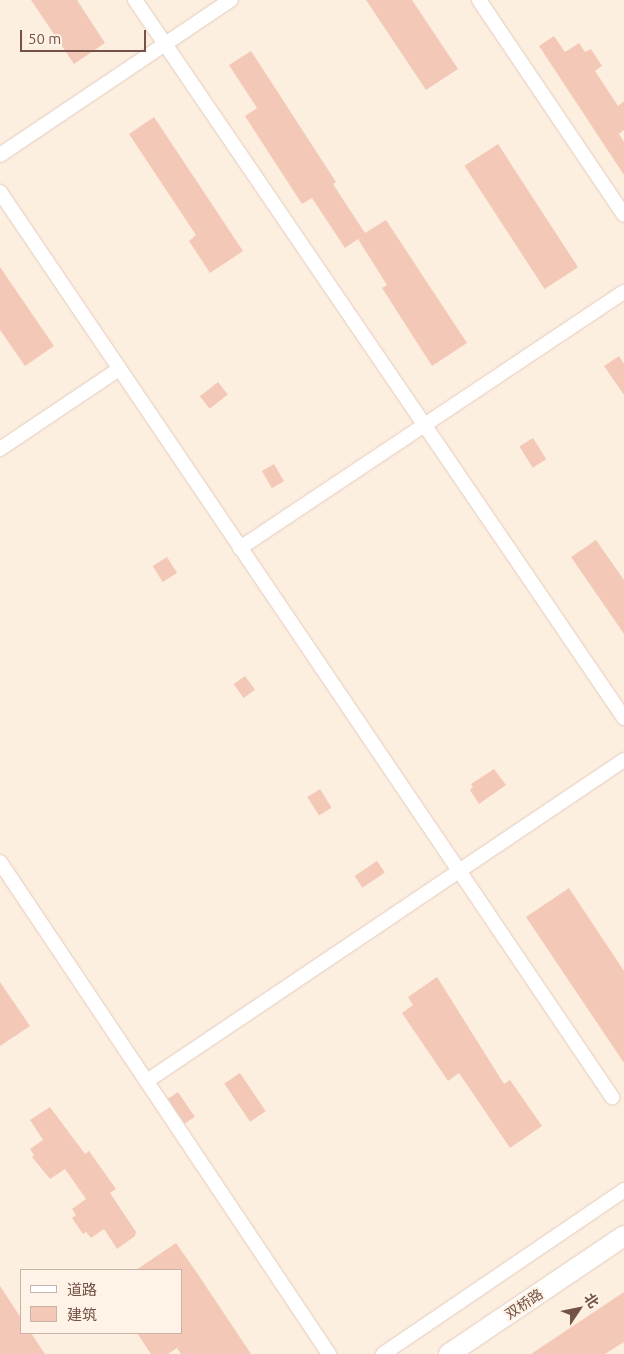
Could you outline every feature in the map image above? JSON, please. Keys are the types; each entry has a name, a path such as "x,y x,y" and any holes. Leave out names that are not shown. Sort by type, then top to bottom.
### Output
{"street":[{"path":"135,0 624,718"},
{"path":"0,155 231,0"},
{"path":"479,0 624,215"},
{"path":"0,192 240,548 461,869 612,1097"},
{"path":"240,548 426,426 624,292"},
{"path":"0,449 120,369"},
{"path":"146,1080 624,760"},
{"path":"0,862 330,1354"},
{"path":"383,1354 624,1190"},
{"name":"双桥路","path":"449,1354 624,1236"}],"building":[{"path":"31,0 77,0 105,43 74,64"},
{"path":"366,0 412,0 458,69 426,90"},
{"path":"554,36 565,52 579,43 585,52 591,49 602,66 595,71 618,106 624,101 624,130 619,134 624,142 624,175 539,46"},
{"path":"251,51 336,182 333,184 365,233 386,220 467,343 432,366 382,288 387,285 358,239 345,248 312,198 302,204 245,116 257,108 229,65"},
{"path":"154,117 243,251 210,273 189,241 196,235 129,134"},
{"path":"498,144 578,267 545,289 464,166"},
{"path":"0,267 54,346 25,366 0,330"},
{"path":"619,356 624,364 624,395 604,366"},
{"path":"218,382 228,395 210,409 200,396"},
{"path":"533,438 546,459 533,468 519,446"},
{"path":"274,464 284,481 272,488 262,471"},
{"path":"596,540 624,580 624,634 571,557"},
{"path":"167,557 177,573 163,582 153,566"},
{"path":"245,676 255,690 244,698 234,684"},
{"path":"494,769 506,785 479,804 470,790 473,787 471,784"},
{"path":"320,789 332,808 319,816 307,797"},
{"path":"377,861 385,873 362,888 355,876"},
{"path":"569,888 624,971 624,1063 526,917"},
{"path":"437,977 504,1084 510,1080 542,1126 510,1148 459,1073 448,1081 402,1013 413,1005 408,997"},
{"path":"0,982 30,1026 0,1046"},
{"path":"240,1073 266,1111 250,1122 224,1084"},
{"path":"178,1092 195,1117 185,1124 168,1099"},
{"path":"50,1107 85,1154 89,1151 116,1189 110,1193 136,1232 135,1236 117,1249 104,1229 91,1238 86,1232 83,1234 72,1218 76,1215 72,1209 86,1199 65,1169 50,1179 32,1157 34,1155 30,1149 43,1140 30,1120"},
{"path":"176,1243 251,1354 181,1354 177,1348 168,1354 151,1354 138,1334 182,1334 182,1269 137,1269"},
{"path":"0,1286 20,1316 20,1334 32,1334 45,1354 0,1354"},
{"path":"624,1292 624,1342 605,1354 531,1354"}]}
